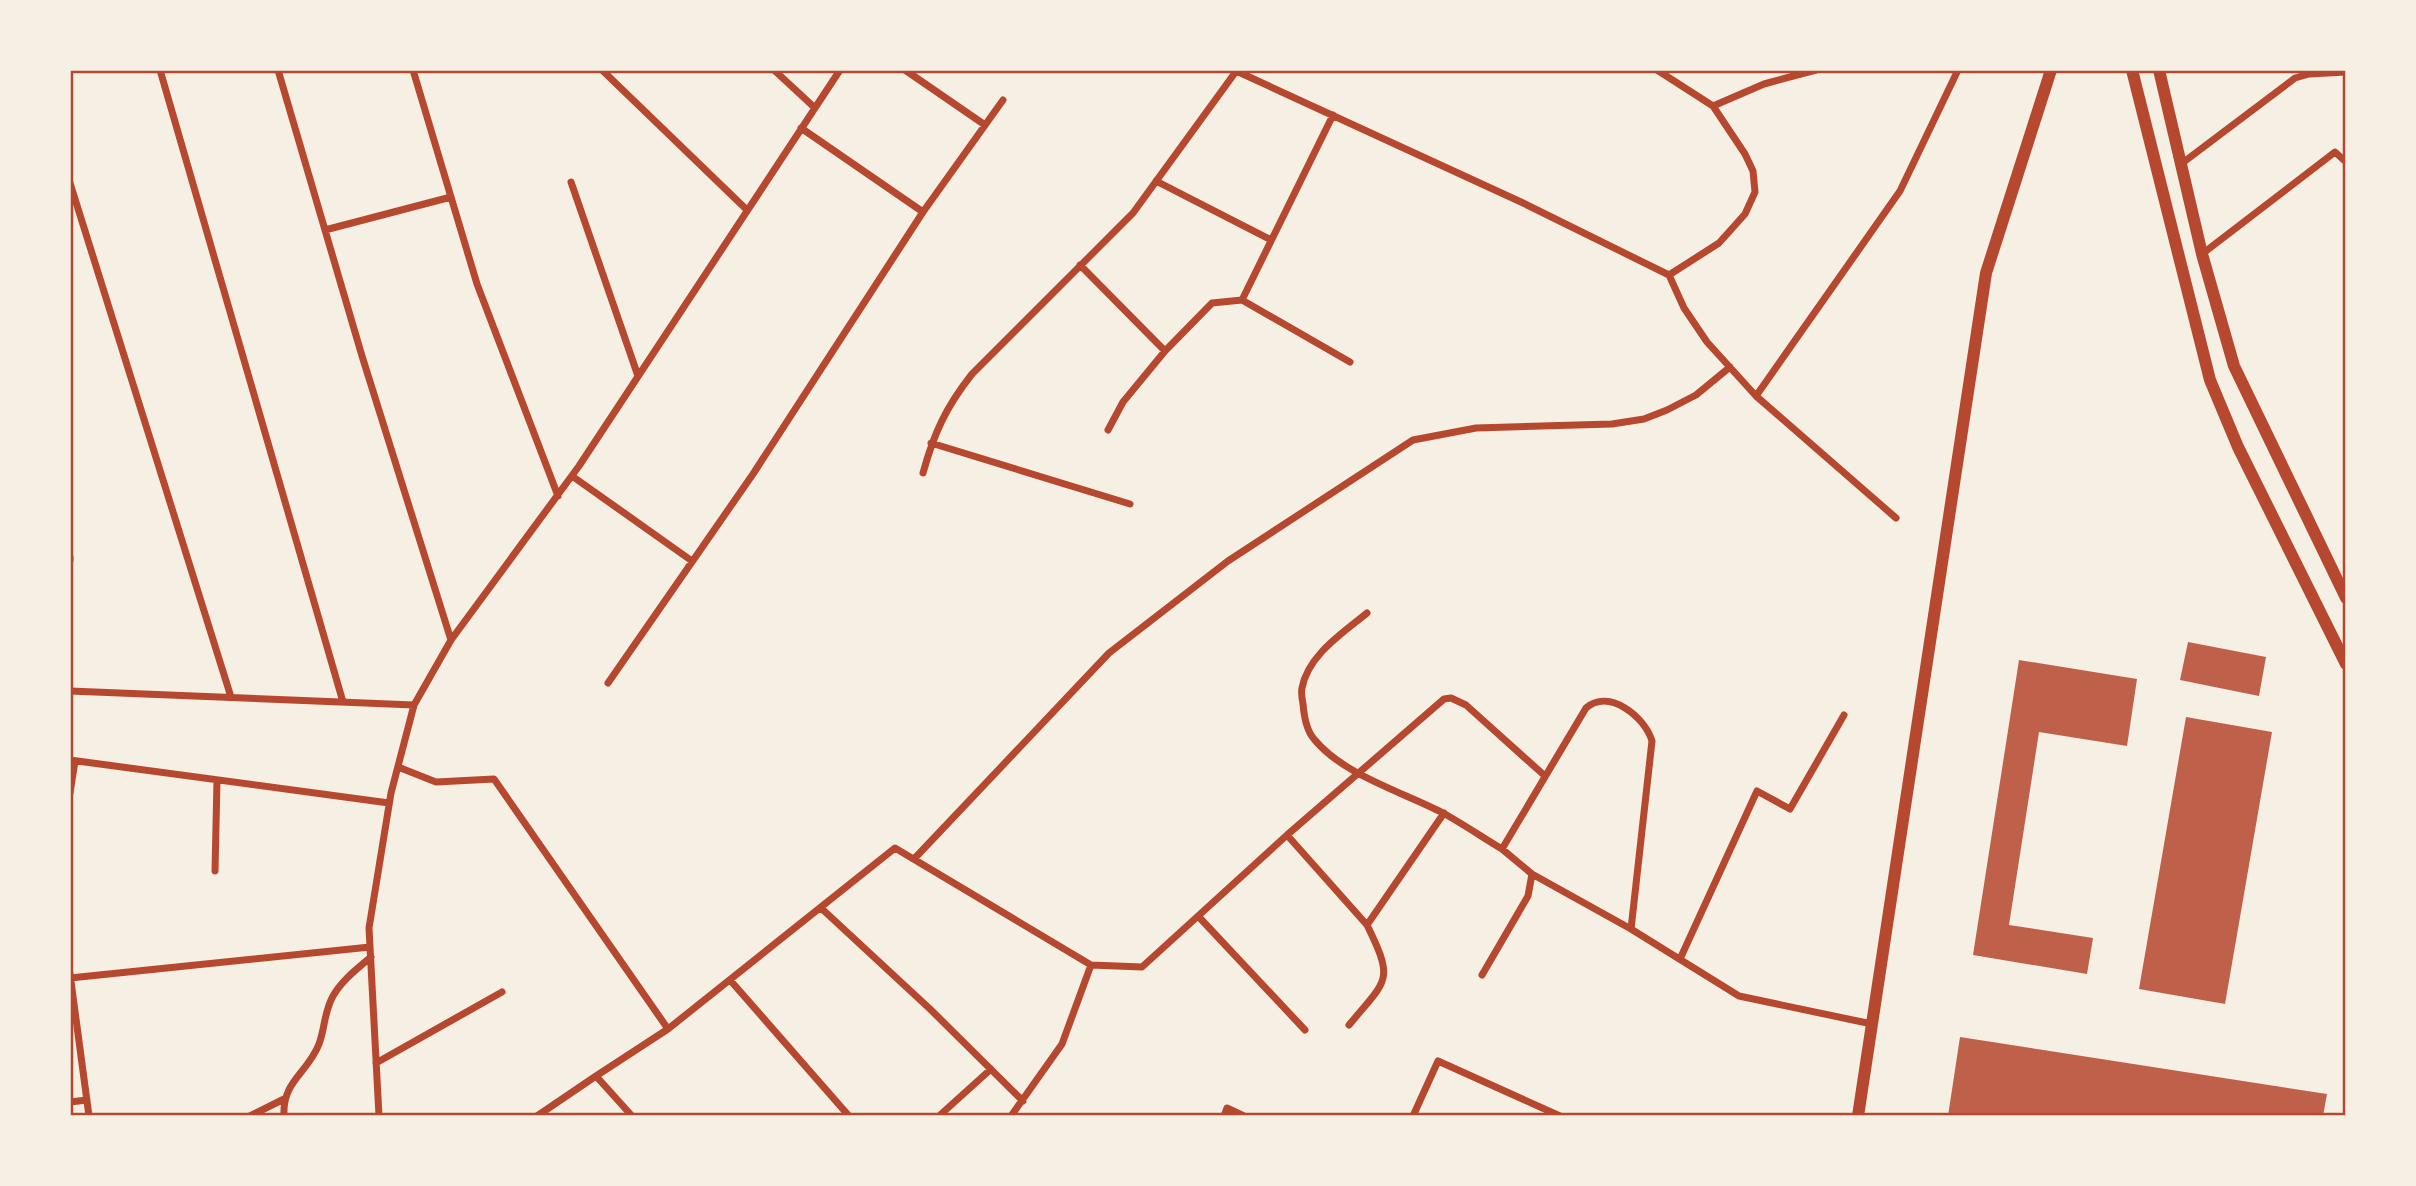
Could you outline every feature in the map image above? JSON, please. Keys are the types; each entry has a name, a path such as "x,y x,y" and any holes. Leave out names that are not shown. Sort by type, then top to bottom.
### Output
{"main road":[{"path":"1858,1116 1986,272 2051,70"},
{"path":"2132,70 2210,380 2238,447 2346,664"},
{"path":"2159,70 2202,254 2234,366 2346,598"}],"street":[{"path":"160,70 343,702"},
{"path":"278,70 362,356 452,640"},
{"path":"413,70 477,284 558,496"},
{"path":"602,70 747,210"},
{"path":"774,70 815,108"},
{"path":"379,1116 369,928 389,803 414,705 452,640 572,476 840,70"},
{"path":"905,70 985,125"},
{"path":"923,473 931,443 944,413 972,374 1133,213 1236,70 1521,202 1669,275 1684,308 1707,342 1756,396 1896,518"},
{"path":"1657,70 1713,106 1745,154 1753,171 1755,192 1745,214 1719,243 1669,275"},
{"path":"1713,106 1764,84 1816,70"},
{"path":"1756,396 1900,191 1958,70"},
{"path":"2181,164 2295,78 2309,74 2346,72"},
{"path":"608,682 760,463 922,212 1003,100"},
{"path":"1242,300 1332,115"},
{"path":"801,128 922,212"},
{"path":"2202,254 2335,152 2346,162"},
{"path":"1156,181 1271,240"},
{"path":"571,182 638,376"},
{"path":"70,183 231,698"},
{"path":"325,230 451,197"},
{"path":"1080,265 1165,351"},
{"path":"1108,430 1123,402 1165,351 1212,303 1242,300 1350,362"},
{"path":"914,859 1109,653 1228,561 1413,440 1476,428 1612,424 1644,419 1696,394 1730,367"},
{"path":"931,443 1130,504"},
{"path":"572,476 692,561"},
{"path":"1367,613 1322,650 1301,689 1308,730 1314,740 1332,756 1358,772 1444,813 1502,849 1532,874 1631,929 1739,996 1872,1024"},
{"path":"70,691 414,705"},
{"path":"537,1116 668,1029 895,848 1091,965 1142,967 1287,835 1444,699 1451,698 1466,705 1545,776"},
{"path":"1502,849 1586,708 1592,702 1611,701 1630,712 1649,730 1652,741 1631,929"},
{"path":"1680,959 1757,791 1790,809 1843,715"},
{"path":"70,793 73,761 389,803"},
{"path":"398,767 436,782 494,779 668,1029"},
{"path":"215,871 217,780"},
{"path":"1367,925 1444,813"},
{"path":"1287,835 1367,925 1383,957 1385,976 1380,987 1349,1025"},
{"path":"1482,975 1528,896 1532,874"},
{"path":"821,908 1023,1101"},
{"path":"1198,916 1305,1030"},
{"path":"89,1116 70,976 370,947"},
{"path":"284,1116 287,1090 319,1043 325,1015 333,996 346,978 371,957"},
{"path":"1011,1116 1062,1044 1091,965"},
{"path":"730,980 849,1116"},
{"path":"376,1063 502,992"},
{"path":"1413,1116 1438,1061 1560,1116"},
{"path":"939,1116 991,1069"},
{"path":"596,1076 632,1116"},
{"path":"70,1102 87,1100"},
{"path":"250,1116 284,1100"},
{"path":"1224,1116 1227,1108 1244,1116"}],"building":[{"path":"2188,642 2266,657 2259,696 2180,680"},
{"path":"2019,660 2137,679 2127,746 2039,732 2009,925 2093,938 2087,974 1973,955"},
{"path":"2186,717 2272,732 2225,1004 2139,989"},
{"path":"1960,1037 2327,1094 2323,1116 1948,1116"}]}
